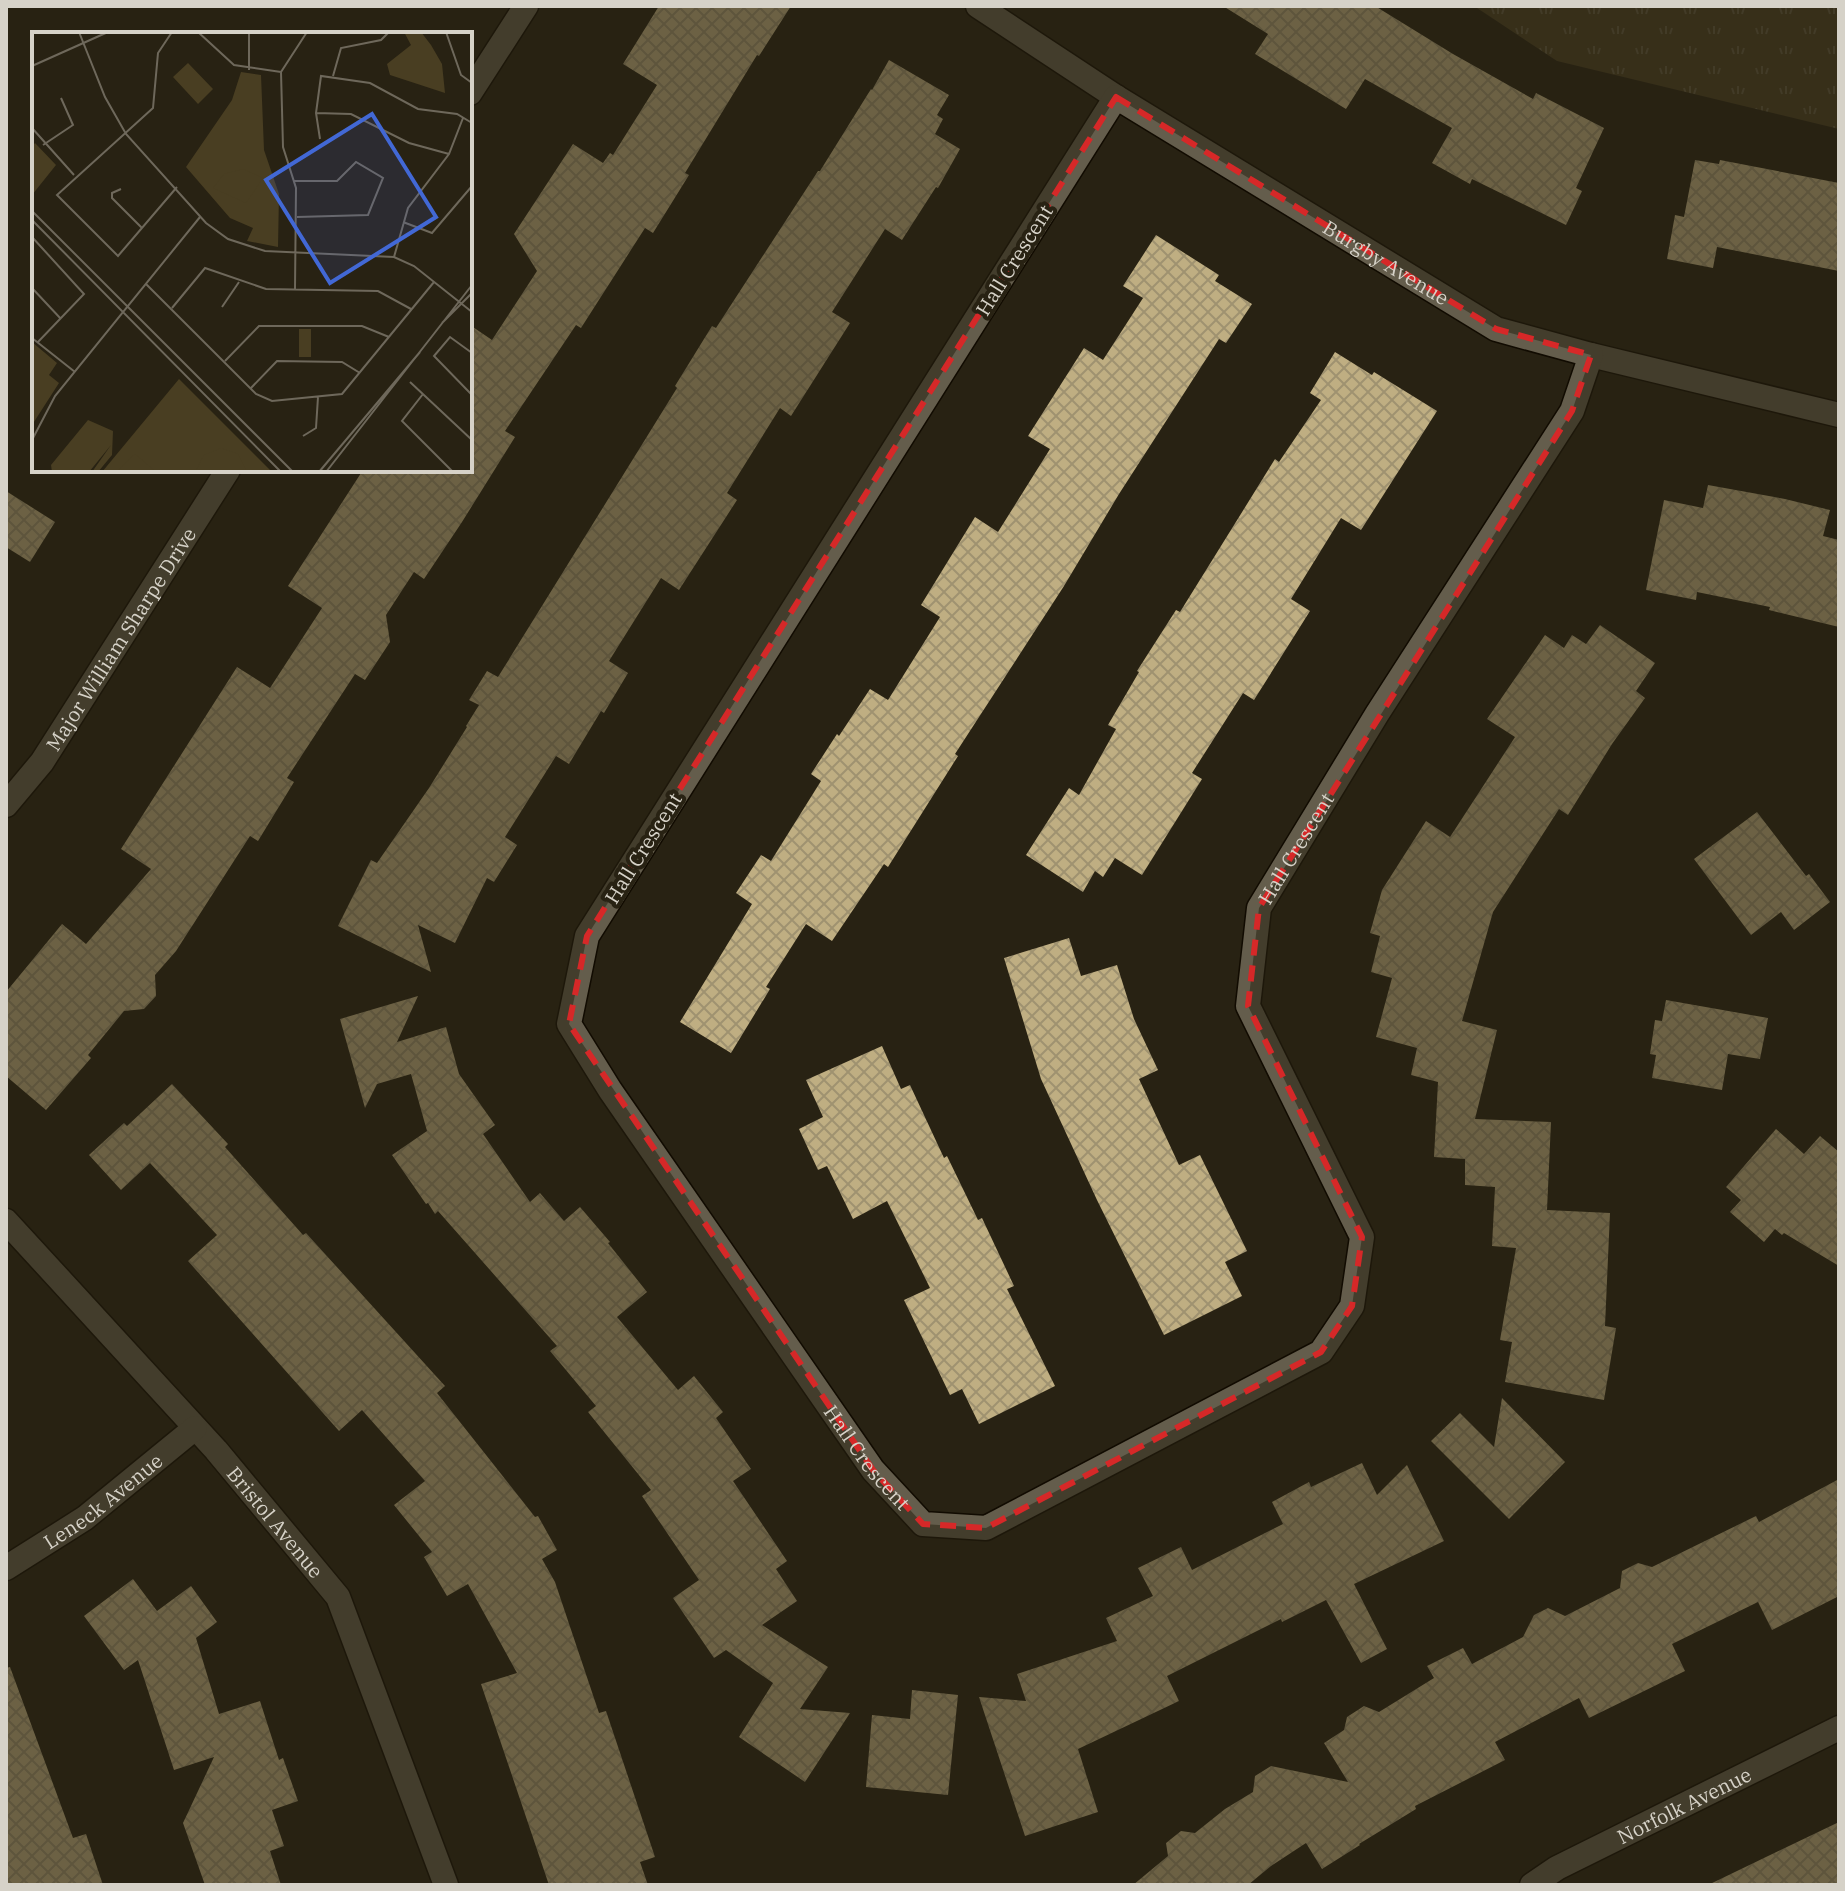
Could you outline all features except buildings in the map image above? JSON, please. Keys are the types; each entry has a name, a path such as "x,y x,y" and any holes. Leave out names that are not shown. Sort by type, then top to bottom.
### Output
{"street":[{"path":"472,90 526,6"},
{"name":"Burgby Avenue","path":"978,6 1116,97 1496,329 1839,415"},
{"name":"Hall Crescent","path":"1116,97 587,936 569,1024 610,1090 873,1470 923,1524 986,1528 1321,1352 1352,1306 1362,1237 1248,1006 1259,908 1377,714 1572,411 1591,355"},
{"name":"Major William Sharpe Drive","path":"6,805 42,762 227,472"},
{"name":"Bristol Avenue","path":"6,1221 195,1428 338,1597 446,1885"},
{"name":"Leneck Avenue","path":"6,1568 85,1518 195,1428"},
{"name":"Norfolk Avenue","path":"1532,1885 1557,1868 1839,1728"}],"highlighted area":[{"path":"1116,97 1496,329 1591,355 1572,411 1259,908 1248,1006 1362,1237 1352,1306 1321,1352 986,1528 923,1524 873,1470 569,1024 587,936"}],"green space":[{"path":"1474,6 1839,6 1839,129 1557,61"}]}
